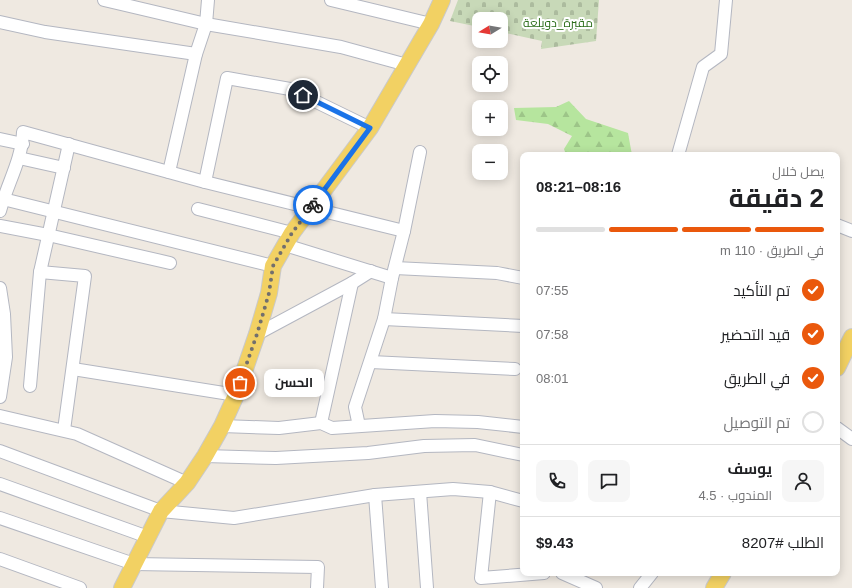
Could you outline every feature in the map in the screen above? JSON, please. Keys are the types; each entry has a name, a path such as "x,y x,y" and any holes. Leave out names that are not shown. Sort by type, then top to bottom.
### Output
{"main road":[{"path":"122,588 161,511 187,483 205,456 222,426 236,395 257,334 269,293 273,266 289,239 370,128 431,24 442,0"},
{"path":"840,362 852,337"},
{"path":"714,588 721,576"}],"street":[{"path":"104,0 206,24 341,47 407,65"},
{"path":"169,172 196,54 206,24 208,0"},
{"path":"331,0 431,24"},
{"path":"679,152 703,68 721,54 726,0"},
{"path":"0,22 45,32 196,54"},
{"path":"205,182 227,78 290,88 370,128"},
{"path":"273,266 54,213 2,205 19,158 23,144 24,132 205,182 404,231"},
{"path":"0,139 23,144"},
{"path":"30,386 40,272 69,144"},
{"path":"359,426 355,408 384,320 420,152"},
{"path":"19,158 64,168"},
{"path":"198,209 289,239 371,271 393,273 497,273 520,277"},
{"path":"840,225 852,231"},
{"path":"0,226 48,235 170,263"},
{"path":"257,334 352,283 371,271"},
{"path":"40,272 85,276 64,430"},
{"path":"321,423 352,283"},
{"path":"0,288 4,314 6,357 0,397"},
{"path":"384,320 520,326"},
{"path":"371,362 515,369"},
{"path":"73,369 236,395"},
{"path":"0,416 77,434 187,483"},
{"path":"222,426 279,428 321,423 332,428 435,421 478,422 520,427"},
{"path":"840,430 852,439"},
{"path":"205,456 276,458 368,453 424,446 475,445 520,454"},
{"path":"0,451 161,511 234,518 375,495 454,489 490,492 520,500"},
{"path":"0,484 148,537"},
{"path":"420,492 428,588"},
{"path":"490,492 480,578 520,575"},
{"path":"375,495 382,588"},
{"path":"0,518 134,564 318,567 317,588"},
{"path":"0,559 80,588"},
{"path":"573,576 591,581"},
{"path":"640,588 650,576"}],"green space":[{"name":"مقبرة_دويلعة","path":"458,0 599,0 596,41 541,49 542,41 508,34 508,12 472,12 472,26 450,21"},
{"path":"569,101 586,119 628,133 631,152 565,152 564,149 572,136 548,124 516,120 514,108 556,107"}],"way so far":[{"path":"240,383 269,293 273,266 292,233 313,205"}],"place":[{"name":"الحسن","path":"240,383"}],"route":[{"path":"303,95 370,128 313,205"}]}
